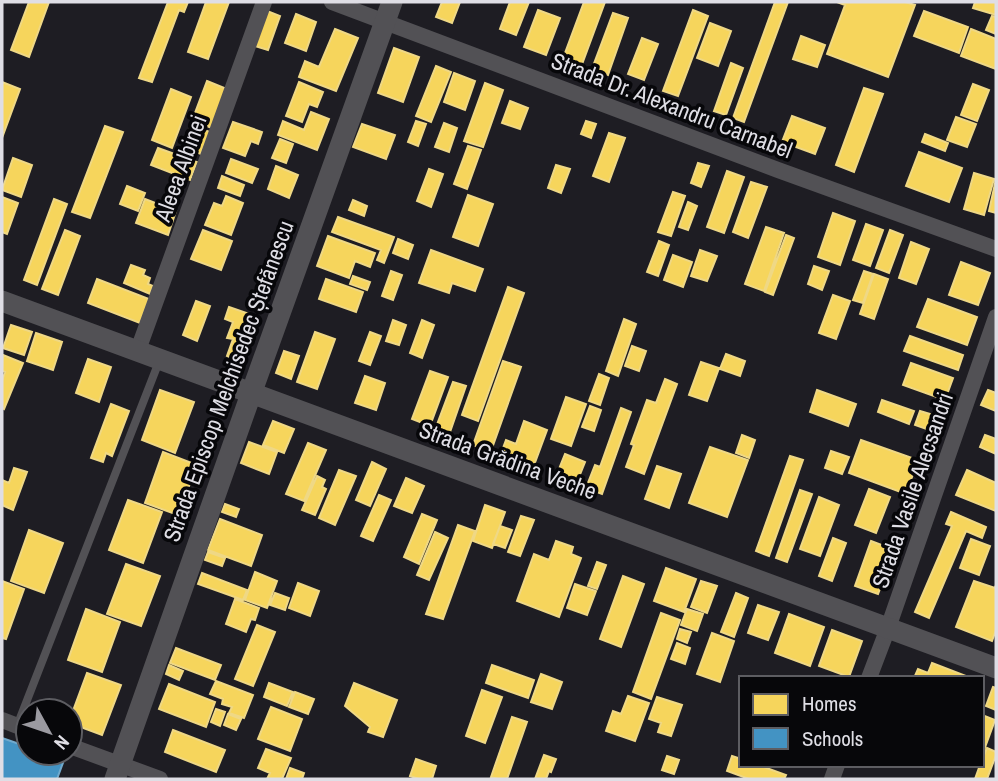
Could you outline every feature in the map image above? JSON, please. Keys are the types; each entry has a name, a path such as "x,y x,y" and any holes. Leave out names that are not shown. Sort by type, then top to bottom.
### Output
{"street":[{"name":"Aleea Albinei","path":"138,350 264,2"},
{"name":"Strada Dr. Alexandru Carnabel","path":"332,2 389,12 766,165 996,249"},
{"name":"Strada Episcop Melchisedec Ștefănescu","path":"117,772 389,12"},
{"name":"Strada Grădina Veche","path":"2,301 996,668"},
{"name":"Strada Vasile Alecsandri","path":"870,676 996,317"},
{"path":"84,754 117,772 160,779"}],"lane":[{"path":"35,697 160,359"}],"building: Homes":[{"path":"29,2 49,2 29,57 11,50"},
{"path":"168,2 188,2 184,12 179,10 152,82 139,78"},
{"path":"206,2 229,2 208,59 188,52"},
{"path":"442,2 460,2 452,23 436,17"},
{"path":"510,2 529,2 516,35 500,29"},
{"path":"584,2 605,2 581,67 562,61"},
{"path":"775,2 788,2 744,122 733,118"},
{"path":"837,2 905,2 915,5 888,77 827,54 845,5"},
{"path":"975,2 996,2 996,15 973,8"},
{"path":"538,10 560,18 546,55 524,47"},
{"path":"693,10 708,16 678,96 663,91"},
{"path":"267,11 280,16 268,50 255,46"},
{"path":"924,11 968,27 959,53 914,36"},
{"path":"613,13 628,18 608,75 592,69"},
{"path":"296,14 316,22 306,51 285,43"},
{"path":"992,16 996,17 996,34 986,30"},
{"path":"710,23 731,31 718,66 697,58"},
{"path":"335,29 358,38 336,91 299,77 305,61 319,67"},
{"path":"971,29 996,39 996,69 961,56"},
{"path":"801,36 825,45 817,67 793,59"},
{"path":"642,38 658,44 644,80 628,74"},
{"path":"394,48 419,57 403,102 378,93"},
{"path":"731,63 743,68 726,115 714,111"},
{"path":"436,66 451,72 431,122 416,116"},
{"path":"454,73 475,81 465,110 444,102"},
{"path":"207,81 227,89 212,128 192,121"},
{"path":"2,82 20,89 2,138"},
{"path":"299,82 323,92 317,107 309,104 302,122 286,116"},
{"path":"485,83 503,90 483,147 464,141"},
{"path":"973,84 989,90 977,121 961,115"},
{"path":"864,88 883,94 854,172 836,165"},
{"path":"171,89 191,97 172,148 152,140"},
{"path":"510,101 528,108 520,129 502,123"},
{"path":"311,112 329,119 317,150 278,135 283,121 304,130"},
{"path":"792,116 825,128 815,154 782,142"},
{"path":"956,117 976,124 967,147 947,140"},
{"path":"416,121 426,124 418,146 408,142"},
{"path":"586,121 596,124 591,138 581,134"},
{"path":"233,122 262,132 258,144 251,141 245,156 223,148"},
{"path":"444,123 457,128 449,152 435,147"},
{"path":"362,124 395,135 386,159 353,147"},
{"path":"191,125 210,132 201,154 182,147"},
{"path":"105,126 123,132 90,218 72,212"},
{"path":"609,133 625,138 609,182 593,176"},
{"path":"925,134 948,143 945,151 922,142"},
{"path":"280,139 293,144 286,163 272,158"},
{"path":"468,146 481,150 467,189 454,184"},
{"path":"158,148 197,162 190,180 151,165"},
{"path":"919,152 962,168 949,202 906,186"},
{"path":"13,158 32,165 21,197 2,190"},
{"path":"231,159 258,169 252,183 226,173"},
{"path":"698,163 709,166 701,187 691,183"},
{"path":"556,165 570,169 561,193 548,188"},
{"path":"276,166 298,175 289,198 268,189"},
{"path":"429,169 443,174 431,207 417,201"},
{"path":"727,171 744,177 724,233 707,227"},
{"path":"974,173 994,179 984,215 964,209"},
{"path":"222,176 244,185 240,196 218,188"},
{"path":"996,179 996,213 989,211"},
{"path":"751,182 767,187 748,238 733,232"},
{"path":"127,186 145,193 138,211 120,204"},
{"path":"673,192 685,196 671,236 658,232"},
{"path":"468,195 493,204 478,246 453,237"},
{"path":"226,196 243,203 231,235 205,225 214,203 222,206"},
{"path":"2,197 18,203 7,234 2,232"},
{"path":"54,199 67,204 37,285 24,280"},
{"path":"145,199 176,211 168,235 136,223"},
{"path":"353,200 367,206 364,216 349,210"},
{"path":"688,202 697,206 688,230 679,227"},
{"path":"833,213 855,221 840,265 818,257"},
{"path":"338,217 394,237 384,263 377,260 381,250 332,232"},
{"path":"866,224 883,230 870,266 853,260"},
{"path":"766,227 784,233 764,291 745,284"},
{"path":"65,230 80,236 58,295 42,289"},
{"path":"203,230 232,241 221,270 191,259"},
{"path":"890,230 903,235 889,273 876,268"},
{"path":"786,235 794,238 773,295 765,292"},
{"path":"328,236 375,253 370,267 355,261 349,278 317,266"},
{"path":"398,239 413,245 408,259 393,253"},
{"path":"659,241 669,245 658,276 647,272"},
{"path":"911,242 929,249 916,284 899,278"},
{"path":"431,250 483,269 475,291 452,283 449,293 419,283"},
{"path":"700,250 717,256 707,281 691,276"},
{"path":"673,255 692,262 683,287 664,280"},
{"path":"961,262 990,273 978,305 949,295"},
{"path":"131,265 145,270 143,275 150,278 148,284 153,286 150,294 124,283"},
{"path":"814,266 829,271 822,290 808,284"},
{"path":"391,271 402,275 393,300 382,296"},
{"path":"864,271 873,274 863,303 853,300"},
{"path":"874,274 888,279 874,319 860,314"},
{"path":"353,276 370,282 367,290 350,284"},
{"path":"97,279 149,299 140,323 88,303"},
{"path":"326,279 363,292 356,312 319,299"},
{"path":"508,287 524,293 478,421 462,415"},
{"path":"833,295 850,301 836,339 819,333"},
{"path":"928,299 977,317 967,345 917,327"},
{"path":"196,301 210,306 197,341 183,335"},
{"path":"229,307 258,317 242,362 227,356 233,339 227,338 233,322 225,319"},
{"path":"624,319 636,324 618,376 606,371"},
{"path":"393,320 406,325 399,345 386,341"},
{"path":"422,320 434,325 422,358 410,353"},
{"path":"11,325 32,332 24,355 3,348"},
{"path":"315,332 335,339 317,389 297,382"},
{"path":"370,332 381,336 370,365 359,361"},
{"path":"36,333 62,342 53,370 27,361"},
{"path":"910,336 963,355 958,370 904,351"},
{"path":"632,346 646,351 639,371 625,366"},
{"path":"284,351 299,356 291,379 276,373"},
{"path":"726,354 745,361 740,376 720,369"},
{"path":"3,355 23,363 4,409 2,408 2,381 5,372 2,371"},
{"path":"88,359 111,367 99,402 76,393"},
{"path":"503,361 521,367 491,451 473,445"},
{"path":"701,362 719,368 707,401 689,395"},
{"path":"911,363 953,378 945,400 903,385"},
{"path":"430,371 448,377 430,426 412,419"},
{"path":"599,374 609,378 600,405 589,401"},
{"path":"365,376 385,383 376,410 355,403"},
{"path":"665,379 677,384 644,474 626,467 634,445 631,444 647,400 656,403"},
{"path":"453,382 466,386 449,435 435,430"},
{"path":"160,390 194,402 175,453 142,440"},
{"path":"817,390 856,404 848,426 810,412"},
{"path":"988,390 996,393 996,411 981,405"},
{"path":"566,397 586,404 571,446 551,439"},
{"path":"882,400 914,411 909,424 878,412"},
{"path":"111,404 129,411 112,456 106,453 103,462 91,458"},
{"path":"590,406 601,410 594,431 582,427"},
{"path":"621,408 631,412 602,494 586,488 595,465 600,467"},
{"path":"920,411 940,417 935,432 915,425"},
{"path":"273,421 294,429 284,453 263,445"},
{"path":"524,421 547,430 533,468 500,456 506,440 516,444"},
{"path":"742,435 755,440 749,458 736,453"},
{"path":"985,435 996,439 996,454 980,447"},
{"path":"861,440 918,460 906,494 849,473"},
{"path":"249,442 277,452 269,474 241,463"},
{"path":"308,443 326,450 304,501 286,494"},
{"path":"710,447 748,460 727,517 689,503"},
{"path":"831,451 849,457 842,474 825,468"},
{"path":"163,452 197,465 178,515 145,503"},
{"path":"565,454 585,462 575,487 555,479"},
{"path":"790,456 803,460 769,556 756,551"},
{"path":"372,462 386,469 370,506 356,500"},
{"path":"657,466 681,474 669,508 645,499"},
{"path":"14,468 27,472 13,510 2,505 2,480 9,483"},
{"path":"339,470 356,476 335,525 319,518"},
{"path":"967,470 996,483 996,511 956,495"},
{"path":"317,476 325,480 322,487 326,489 315,515 302,510"},
{"path":"406,478 424,486 412,513 394,506"},
{"path":"869,489 890,497 876,533 855,525"},
{"path":"800,490 812,494 787,562 776,558"},
{"path":"379,495 391,500 373,541 361,536"},
{"path":"819,497 839,505 820,556 800,549"},
{"path":"128,500 162,512 143,563 109,550"},
{"path":"225,504 239,509 236,517 222,512"},
{"path":"485,505 505,512 492,548 473,541"},
{"path":"951,512 986,527 982,538 966,531 929,618 915,612 952,526 946,524"},
{"path":"422,514 437,520 419,564 404,557"},
{"path":"521,516 534,520 520,556 508,552"},
{"path":"220,519 262,535 251,566 208,550"},
{"path":"458,525 475,531 443,619 426,614"},
{"path":"500,526 512,530 505,548 493,544"},
{"path":"29,530 63,543 44,593 11,581"},
{"path":"435,532 448,538 429,580 417,575"},
{"path":"833,538 846,543 832,581 819,576"},
{"path":"971,539 990,546 979,575 960,568"},
{"path":"556,541 573,547 571,554 581,558 559,617 517,601 534,554 549,560"},
{"path":"871,541 895,550 878,594 855,586"},
{"path":"208,552 225,558 222,566 205,560"},
{"path":"597,562 606,565 597,589 588,586"},
{"path":"126,564 160,576 141,626 107,614"},
{"path":"666,568 696,579 684,612 654,601"},
{"path":"255,572 277,581 267,608 245,600"},
{"path":"202,573 247,590 243,600 198,584"},
{"path":"623,576 644,584 621,647 600,639"},
{"path":"2,581 24,589 6,639 2,638"},
{"path":"701,581 717,586 707,613 691,607"},
{"path":"974,581 995,588 996,585 996,630 992,641 956,627"},
{"path":"298,583 319,591 310,616 289,608"},
{"path":"575,584 596,591 587,615 567,608"},
{"path":"275,593 289,598 285,610 270,605"},
{"path":"736,593 748,598 734,637 721,632"},
{"path":"235,599 259,608 255,620 251,619 246,632 226,624"},
{"path":"758,605 779,612 768,640 748,633"},
{"path":"86,609 120,622 102,672 68,660"},
{"path":"687,609 703,614 697,631 681,625"},
{"path":"661,613 680,620 651,699 633,692"},
{"path":"789,614 824,627 810,666 775,653"},
{"path":"257,625 275,632 253,686 235,679"},
{"path":"680,629 691,632 687,643 677,639"},
{"path":"832,630 862,641 849,676 819,666"},
{"path":"712,633 734,641 720,682 697,674"},
{"path":"677,643 690,648 685,664 671,659"},
{"path":"176,648 221,665 215,680 170,663"},
{"path":"932,663 966,676 915,676 918,669 928,673"},
{"path":"169,665 183,671 179,680 166,674"},
{"path":"492,665 534,680 528,698 486,683"},
{"path":"87,673 121,685 102,735 84,728 84,697 78,697"},
{"path":"541,674 562,682 552,709 531,702"},
{"path":"216,681 253,695 244,718 229,713 232,707 222,704 223,699 210,694"},
{"path":"269,683 293,692 287,706 264,697"},
{"path":"354,683 397,700 383,737 368,732 370,727 345,706"},
{"path":"169,684 215,702 206,727 159,709"},
{"path":"993,687 996,688 996,710 986,706"},
{"path":"482,690 502,697 485,743 466,736"},
{"path":"295,692 314,699 308,714 289,707"},
{"path":"628,696 649,703 635,741 606,731 613,711 621,714"},
{"path":"657,697 682,705 671,736 658,732 661,723 649,719"},
{"path":"271,707 302,719 290,751 258,739"},
{"path":"216,709 225,712 220,726 211,722"},
{"path":"228,714 241,719 236,730 224,725"},
{"path":"984,716 995,720 984,750"},
{"path":"512,717 527,722 507,779 491,777"},
{"path":"173,730 225,750 216,772 165,752"},
{"path":"987,748 996,752 987,779 975,779 979,767 984,767"},
{"path":"266,749 291,758 282,779 267,779 270,773 258,768"},
{"path":"544,755 556,759 546,779 535,779"},
{"path":"667,756 679,760 674,774 662,770"},
{"path":"732,756 739,758 739,767 764,767 786,775 784,779 749,779 727,771"},
{"path":"416,759 436,766 432,779 410,776"},
{"path":"290,768 304,773 302,779 286,779"}],"building: Schools":[{"path":"2,738 14,742 14,767 61,767 57,779 2,779"}]}
